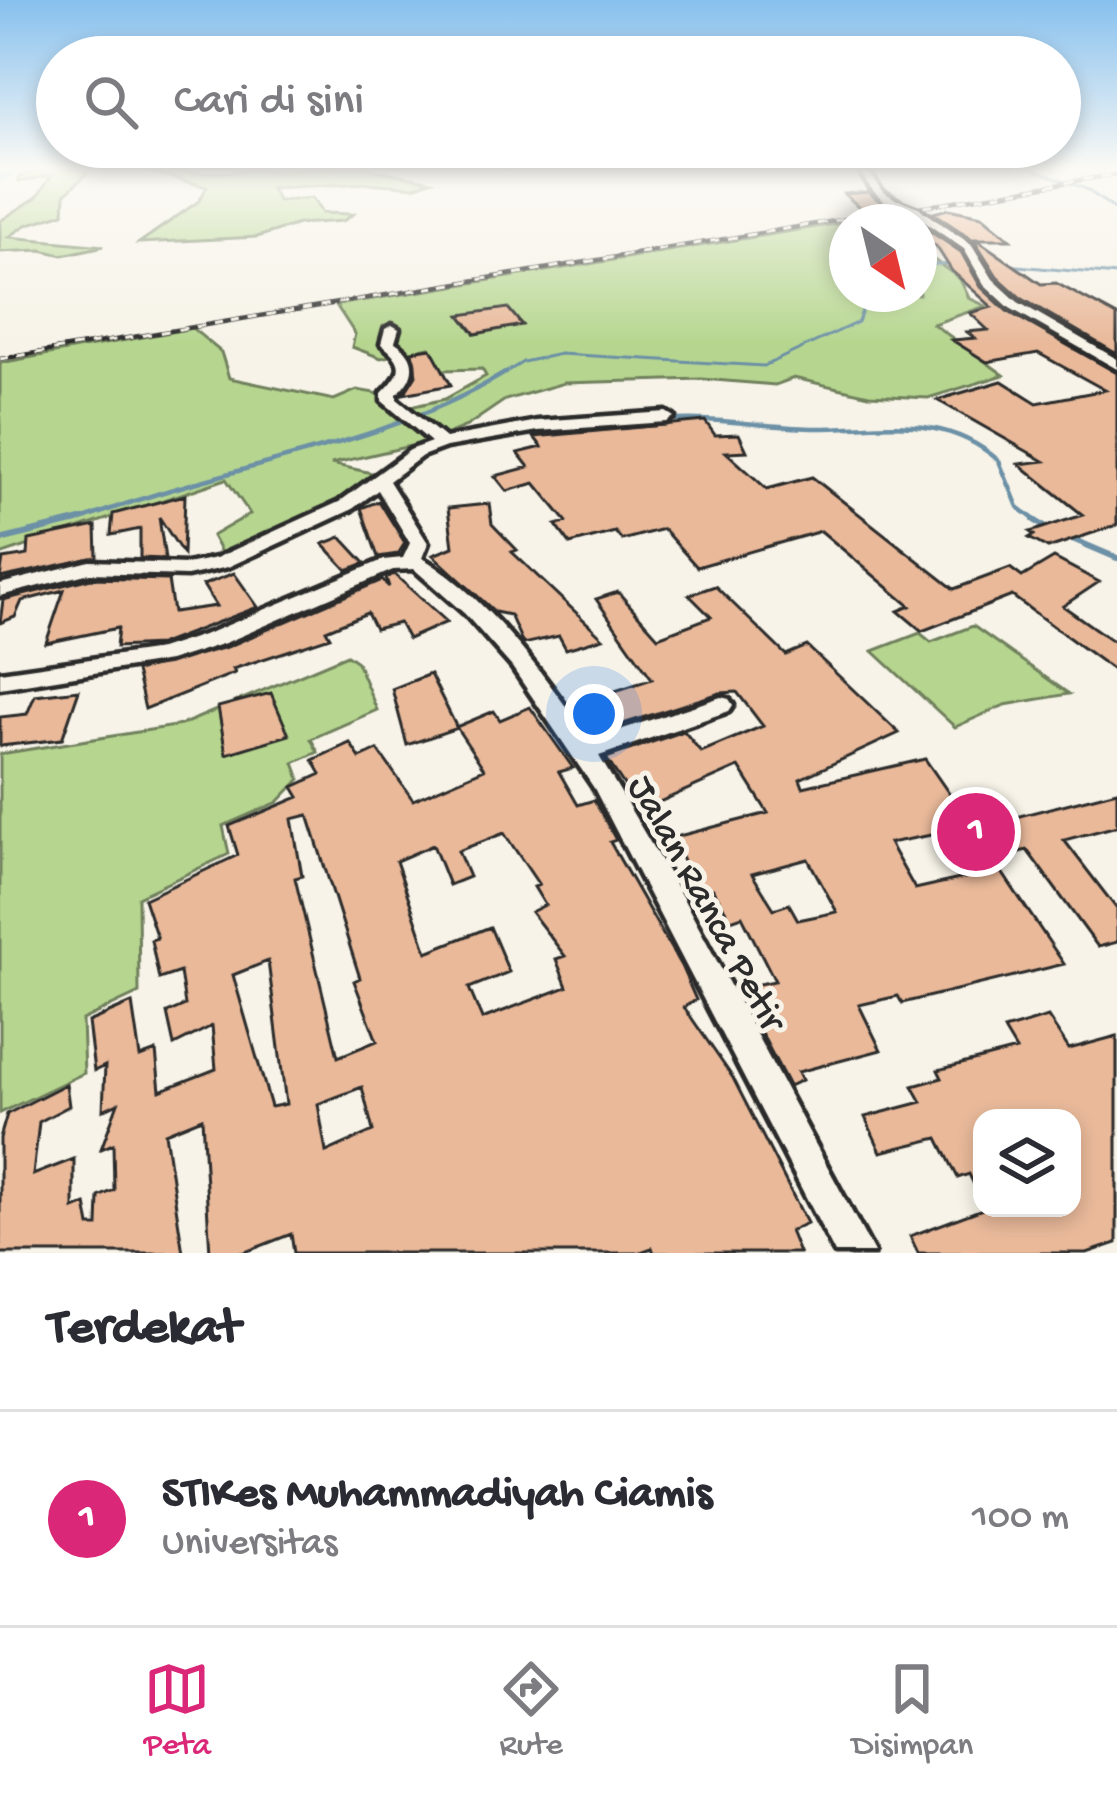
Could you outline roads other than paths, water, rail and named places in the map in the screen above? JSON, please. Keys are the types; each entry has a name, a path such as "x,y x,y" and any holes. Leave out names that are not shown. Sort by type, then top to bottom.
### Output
{"street":[{"path":"938,226 968,247 1014,305 1117,365"},
{"path":"392,329 388,344 404,357 407,373 404,383 389,393 397,410 442,443"},
{"path":"0,590 90,567 208,567 345,506 416,453 442,443 538,426 666,417"},
{"path":"0,680 161,656 411,561 419,543 381,481"},
{"name":"Jalan Ranca Petir","path":"411,561 429,571 521,661 582,752 707,972 855,1253"},
{"path":"582,752 721,705"}],"waterway":[{"path":"937,265 994,264"},
{"path":"1007,265 1117,275"},
{"path":"504,373 523,362 560,354 764,366 858,322 862,312"},
{"path":"74,523 182,486 349,440 455,400 504,373"},
{"path":"500,376 504,373"},
{"path":"662,421 812,428 909,426 955,434 999,461 1018,507 1039,523"},
{"path":"0,540 81,520"},
{"path":"1034,520 1047,528"},
{"path":"1070,538 1117,558"}],"railway":[{"path":"0,359 800,226"}],"place":[{"name":"STIKes Muhammadiyah Ciamis","path":"976,832"}]}
